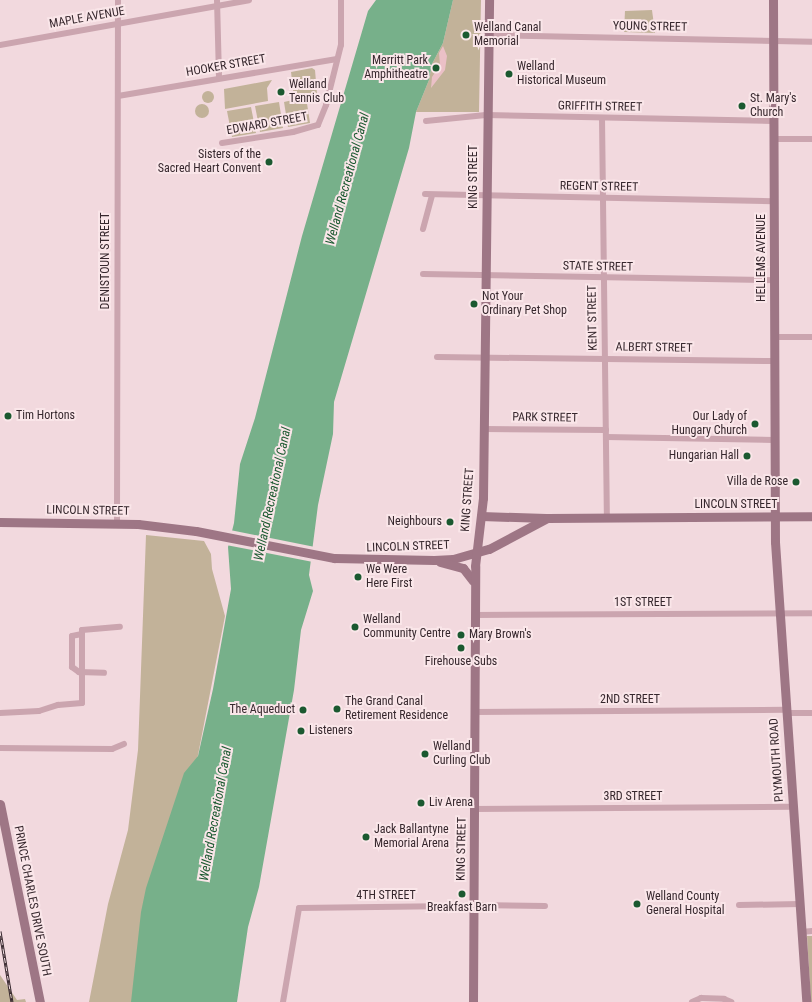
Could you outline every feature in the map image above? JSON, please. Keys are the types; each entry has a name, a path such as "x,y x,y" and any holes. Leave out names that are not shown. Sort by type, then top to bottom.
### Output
{"main road":[{"name":"KING STREET","path":"473,1002 475,584 476,553 481,516 484,428 486,115 489,0"},
{"name":"HELLEMS AVENUE","path":"773,0 774,517"},
{"path":"481,516 548,518"},
{"name":"LINCOLN STREET","path":"0,522 117,523 171,527 320,556 359,560 434,560 476,553 548,518 812,516"},
{"name":"PLYMOUTH ROAD","path":"774,517 785,712 806,1002"},
{"path":"434,560 463,568 470,574 475,584"},
{"name":"PRINCE CHARLES DRIVE SOUTH","path":"0,804 40,1002"}],"street":[{"name":"DENISTOUN STREET","path":"117,523 118,0"},
{"name":"MAPLE AVENUE","path":"0,45 118,24 217,3 249,0"},
{"name":"EDWARD STREET","path":"222,143 314,127 323,114 338,59 342,34 341,0"},
{"path":"217,3 219,78"},
{"name":"YOUNG STREET","path":"488,35 812,42"},
{"name":"HOOKER STREET","path":"118,96 338,59"},
{"name":"GRIFFITH STREET","path":"426,121 486,115 773,121"},
{"name":"KENT STREET","path":"602,118 607,518"},
{"path":"773,140 812,139"},
{"name":"REGENT STREET","path":"425,194 773,201"},
{"path":"423,229 432,195"},
{"name":"STATE STREET","path":"423,274 604,279 774,280"},
{"path":"774,337 812,337"},
{"name":"ALBERT STREET","path":"437,357 485,356 774,362"},
{"name":"PARK STREET","path":"484,428 606,430"},
{"path":"606,437 774,440"},
{"name":"1ST STREET","path":"475,615 812,613"},
{"path":"0,713 39,711 58,705 82,703 82,634 86,628 120,627"},
{"path":"82,634 72,636 71,664 73,670 83,672 104,672"},
{"name":"2ND STREET","path":"475,712 812,713"},
{"path":"0,748 112,749 124,744"},
{"name":"3RD STREET","path":"474,809 792,807"},
{"path":"739,905 800,904"},
{"name":"4TH STREET","path":"283,1002 299,908 545,906"},
{"path":"801,932 812,931"},
{"path":"692,1002 701,998 724,999 732,1002"}],"shaded area":[{"path":"453,0 481,0 479,112 416,112 429,80 432,64 443,43"},
{"path":"652,10 655,33 624,32 625,11"},
{"path":"443,46 447,56 445,70 431,88 432,77 440,65 439,53"},
{"path":"312,68 315,70 317,94 294,98 291,72"},
{"path":"272,80 267,88 268,101 225,109 224,89"},
{"path":"206,91 210,91 214,97 210,103 206,103 202,99 202,95"},
{"path":"306,97 310,123 288,127 284,102"},
{"path":"279,102 283,128 260,132 255,106"},
{"path":"199,104 205,104 209,108 209,114 205,118 199,118 195,114 195,108"},
{"path":"251,107 256,133 232,137 227,111"},
{"path":"146,535 204,541 211,554 212,569 225,616 150,1002 89,1002 108,904 128,830 138,750"},
{"path":"807,936 812,936 812,1002 811,1002"},
{"path":"0,975 17,1000 25,999 26,1002 0,1002"}],"water":[{"name":"Welland Recreational Canal","path":"376,0 453,0 443,43 432,64 429,80 416,112 409,148 334,402 333,434 318,505 309,575 313,591 301,630 294,690 259,887 248,927 237,1002 131,1002 141,912 146,888 184,773 198,756 213,689 231,589 228,547 234,523 240,464 255,418 302,236 368,11"}],"pier":[{"path":"230,530 315,547 313,562 226,545"}],"railway":[{"path":"0,931 12,1002"}],"place":[{"name":"Welland Canal Memorial","path":"466,35"},
{"name":"Merritt Park Amphitheatre","path":"436,68"},
{"name":"Welland Historical Museum","path":"509,74"},
{"name":"Welland Tennis Club","path":"281,92"},
{"name":"St. Mary's Church","path":"742,106"},
{"name":"Sisters of the Sacred Heart Convent","path":"269,162"},
{"name":"Not Your Ordinary Pet Shop","path":"474,304"},
{"name":"Tim Hortons","path":"8,416"},
{"name":"Our Lady of Hungary Church","path":"755,424"},
{"name":"Hungarian Hall","path":"747,456"},
{"name":"Villa de Rose","path":"796,482"},
{"name":"Neighbours","path":"450,522"},
{"name":"We Were Here First","path":"358,577"},
{"name":"Welland Community Centre","path":"355,627"},
{"name":"Mary Brown's","path":"461,635"},
{"name":"Firehouse Subs","path":"461,648"},
{"name":"The Grand Canal Retirement Residence","path":"337,709"},
{"name":"The Aqueduct","path":"303,710"},
{"name":"Listeners","path":"301,731"},
{"name":"Welland Curling Club","path":"425,754"},
{"name":"Liv Arena","path":"421,803"},
{"name":"Jack Ballantyne Memorial Arena","path":"366,837"},
{"name":"Breakfast Barn","path":"462,894"},
{"name":"Welland County General Hospital","path":"637,904"}]}
